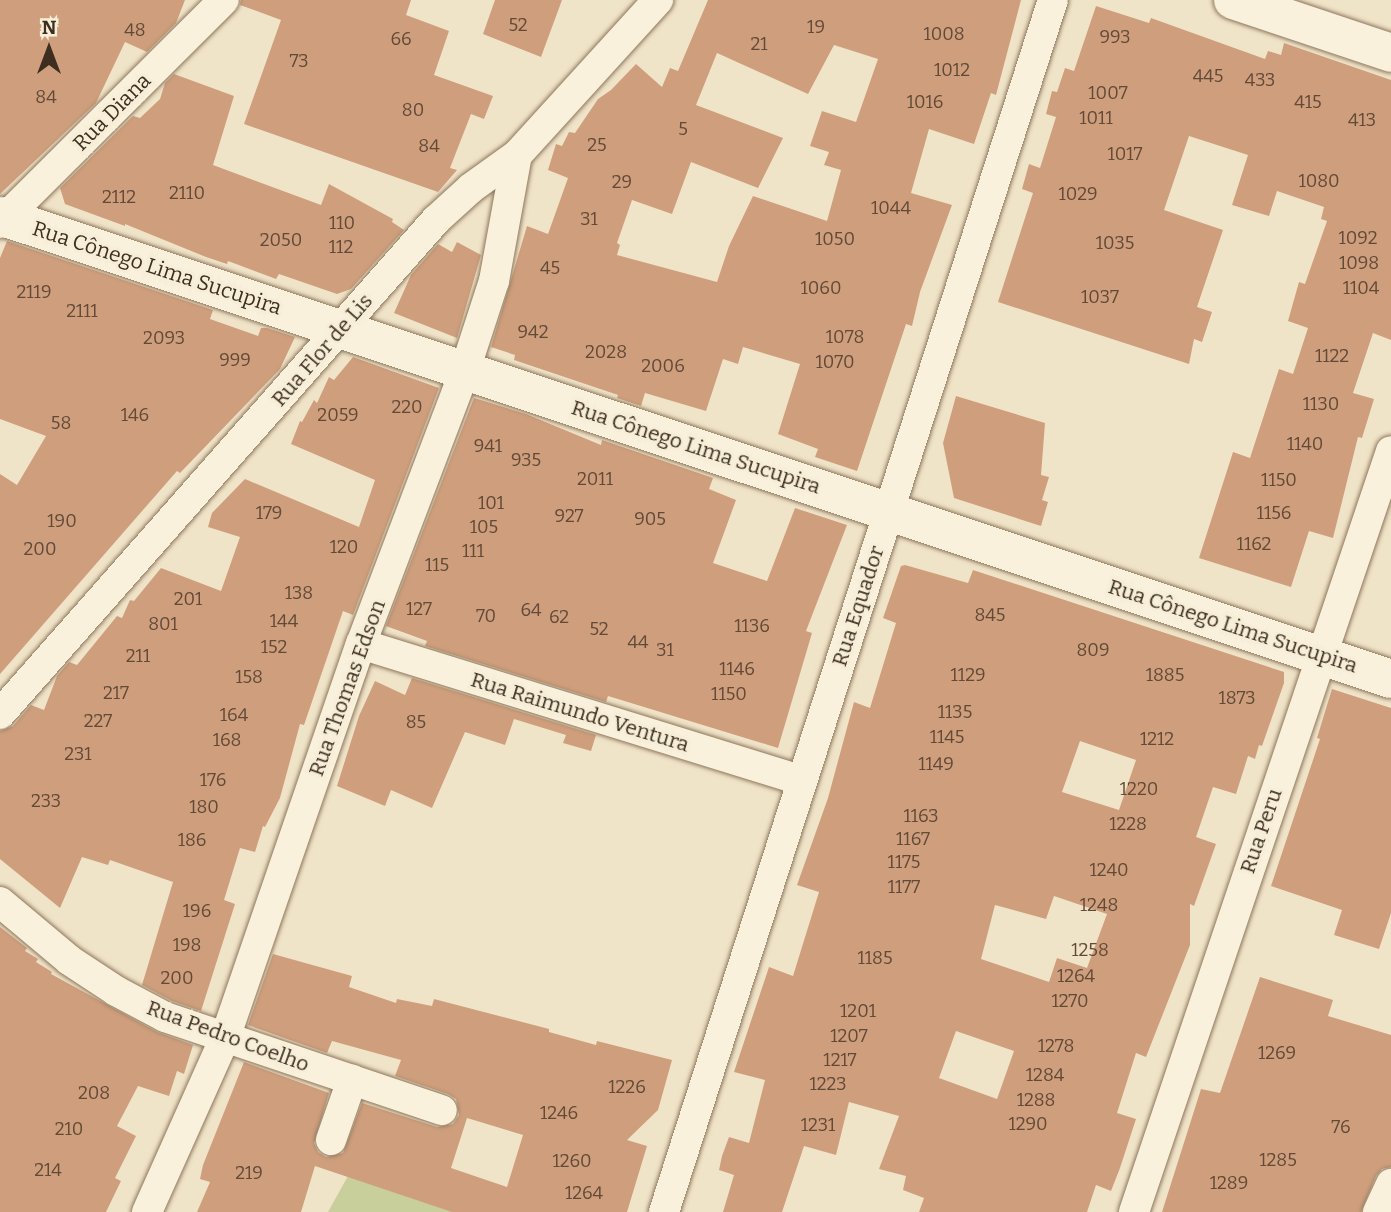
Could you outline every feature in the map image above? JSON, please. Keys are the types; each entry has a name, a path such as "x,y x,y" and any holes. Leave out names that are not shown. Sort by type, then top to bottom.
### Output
{"street":[{"name":"Rua Diana","path":"2,219 224,0"},
{"name":"Rua Flor de Lis","path":"0,714 436,220 471,188 517,155 658,0"},
{"name":"Rua Equador","path":"664,1212 800,780 1054,0"},
{"path":"1234,0 1391,53"},
{"name":"Rua Thomas Edson","path":"147,1212 225,1038 361,644 465,370 494,281 517,155"},
{"name":"Rua Cônego Lima Sucupira","path":"2,219 465,370 1391,679"},
{"name":"Rua Peru","path":"1133,1212 1391,451"},
{"name":"Rua Raimundo Ventura","path":"361,644 800,780"},
{"name":"Rua Pedro Coelho","path":"0,902 69,960 116,991 165,1017 442,1110"},
{"path":"331,1140 352,1080"},
{"path":"1378,1212 1391,1184"}],"green space":[{"path":"349,1174 457,1212 328,1212"}],"building":[{"path":"0,0 185,0 176,23 147,52 125,42 96,103 0,194"},
{"path":"241,0 411,0 406,15 449,31 434,75 493,96 484,119 471,114 450,168 457,170 438,192 244,124 281,20 240,5"},
{"path":"495,0 562,0 541,57 483,34"},
{"path":"708,0 1021,0 996,95 991,93 974,144 929,129 911,193 952,205 920,292 912,326 906,324 857,471 815,457 818,449 778,434 800,364 743,347 738,364 723,359 706,411 645,393 641,406 617,398 618,395 514,360 515,355 491,347 527,226 548,234 568,178 548,170 556,144 562,146 569,132 575,133 598,99 611,90 636,64 662,87 670,68 678,71","holes":["834,45 878,59 856,122 822,111 810,146 829,152 824,165 841,170 827,221 753,196 729,246 717,282 617,255 620,245 617,243 632,200 672,214 691,162 758,188 783,138 696,105 717,53 808,94"]},
{"path":"1096,6 1149,23 1151,18 1265,59 1268,51 1281,55 1284,43 1391,80 1391,340 1373,333 1353,393 1374,399 1362,438 1358,437 1333,538 1309,531 1291,587 1199,558 1233,452 1250,458 1279,369 1293,374 1308,328 1288,321 1299,282 1305,284 1327,221 1321,219 1324,207 1277,191 1269,216 1232,205 1248,155 1189,136 1164,210 1223,230 1197,307 1212,312 1202,342 1194,339 1189,364 998,302 1033,193 1022,189 1029,164 1040,168 1056,117 1046,114 1052,91 1057,92 1065,68 1074,71"},
{"path":"174,74 234,96 213,165 321,205 329,184 393,219 392,222 404,230 351,289 337,294 279,274 276,279 228,261 227,264 206,257 125,224 65,204 60,188 133,116 140,118 160,99 165,83"},
{"path":"7,241 213,310 210,319 258,336 261,328 267,328 295,337 280,369 180,473 177,471 0,674 0,474 17,485 46,436 0,419 0,258"},
{"path":"457,242 481,255 457,338 394,313 411,275 438,244 452,252"},
{"path":"353,357 439,388 353,615 343,611 304,725 300,724 280,798 265,827 263,826 255,852 240,848 224,900 235,904 201,1011 172,1001 142,985 173,882 110,860 108,865 82,857 60,908 0,859 0,731 13,726 31,705 44,710 57,676 69,662 77,665 117,616 122,618 130,600 134,601 161,568 221,591 240,537 208,527 212,513 245,479 359,527 375,480 291,444 300,421 302,422 314,400 317,403 329,377 334,380"},
{"path":"956,396 1045,423 1041,475 1049,477 1042,500 1048,502 1041,526 954,498 943,443"},
{"path":"474,398 526,414 601,445 602,440 713,478 709,489 736,500 713,563 767,581 795,508 847,525 806,631 812,633 778,748 608,696 606,702 425,646 427,641 386,626"},
{"path":"901,566 968,583 973,570 1284,672 1284,683 1262,746 1259,745 1255,759 1248,756 1236,794 1213,787 1196,837 1216,844 1194,906 1190,904 1190,945 1146,1057 1136,1053 1117,1113 1136,1119 1120,1168 1111,1191 1096,1185 1087,1212 919,1212 924,1198 903,1190 906,1176 879,1169 899,1116 849,1102 836,1155 804,1146 782,1212 723,1212 734,1175 719,1170 722,1156 729,1137 749,1143 765,1080 734,1072 769,967 793,976 819,892 797,885 828,798 854,702 870,708 896,623 883,618","holes":["1080,741 1136,760 1119,810 1062,792","1054,896 1107,914 1087,968 1057,958 1049,982 981,959 995,905 1046,919","956,1031 1014,1051 997,1099 939,1078"]},
{"path":"412,678 596,735 591,751 563,743 566,735 514,719 505,745 465,732 432,808 391,790 385,806 337,786 359,716 375,681 405,695"},
{"path":"1332,689 1391,708 1391,913 1379,949 1334,935 1342,910 1271,886 1320,739 1317,738"},
{"path":"0,927 27,948 25,951 38,959 36,962 52,972 51,974 157,1032 193,1045 184,1074 177,1071 169,1096 138,1086 117,1126 136,1136 115,1178 121,1181 106,1212 0,1212"},
{"path":"273,954 352,976 349,987 396,1003 397,999 432,1006 434,999 549,1029 549,1032 596,1045 597,1041 672,1060 658,1110 627,1140 647,1146 627,1212 452,1212 315,1166 301,1212 197,1212 210,1182 200,1179 203,1165 244,1062 329,1093 314,1143 318,1152 326,1157 343,1153 362,1103 437,1127 453,1124 459,1115 456,1099 448,1094 395,1076 401,1060 332,1041 327,1053 248,1025","holes":["467,1118 523,1135 507,1187 451,1168"]},
{"path":"1260,977 1333,1000 1328,1016 1391,1035 1391,1167 1382,1169 1376,1176 1361,1212 1162,1212 1201,1089 1220,1093"}]}
